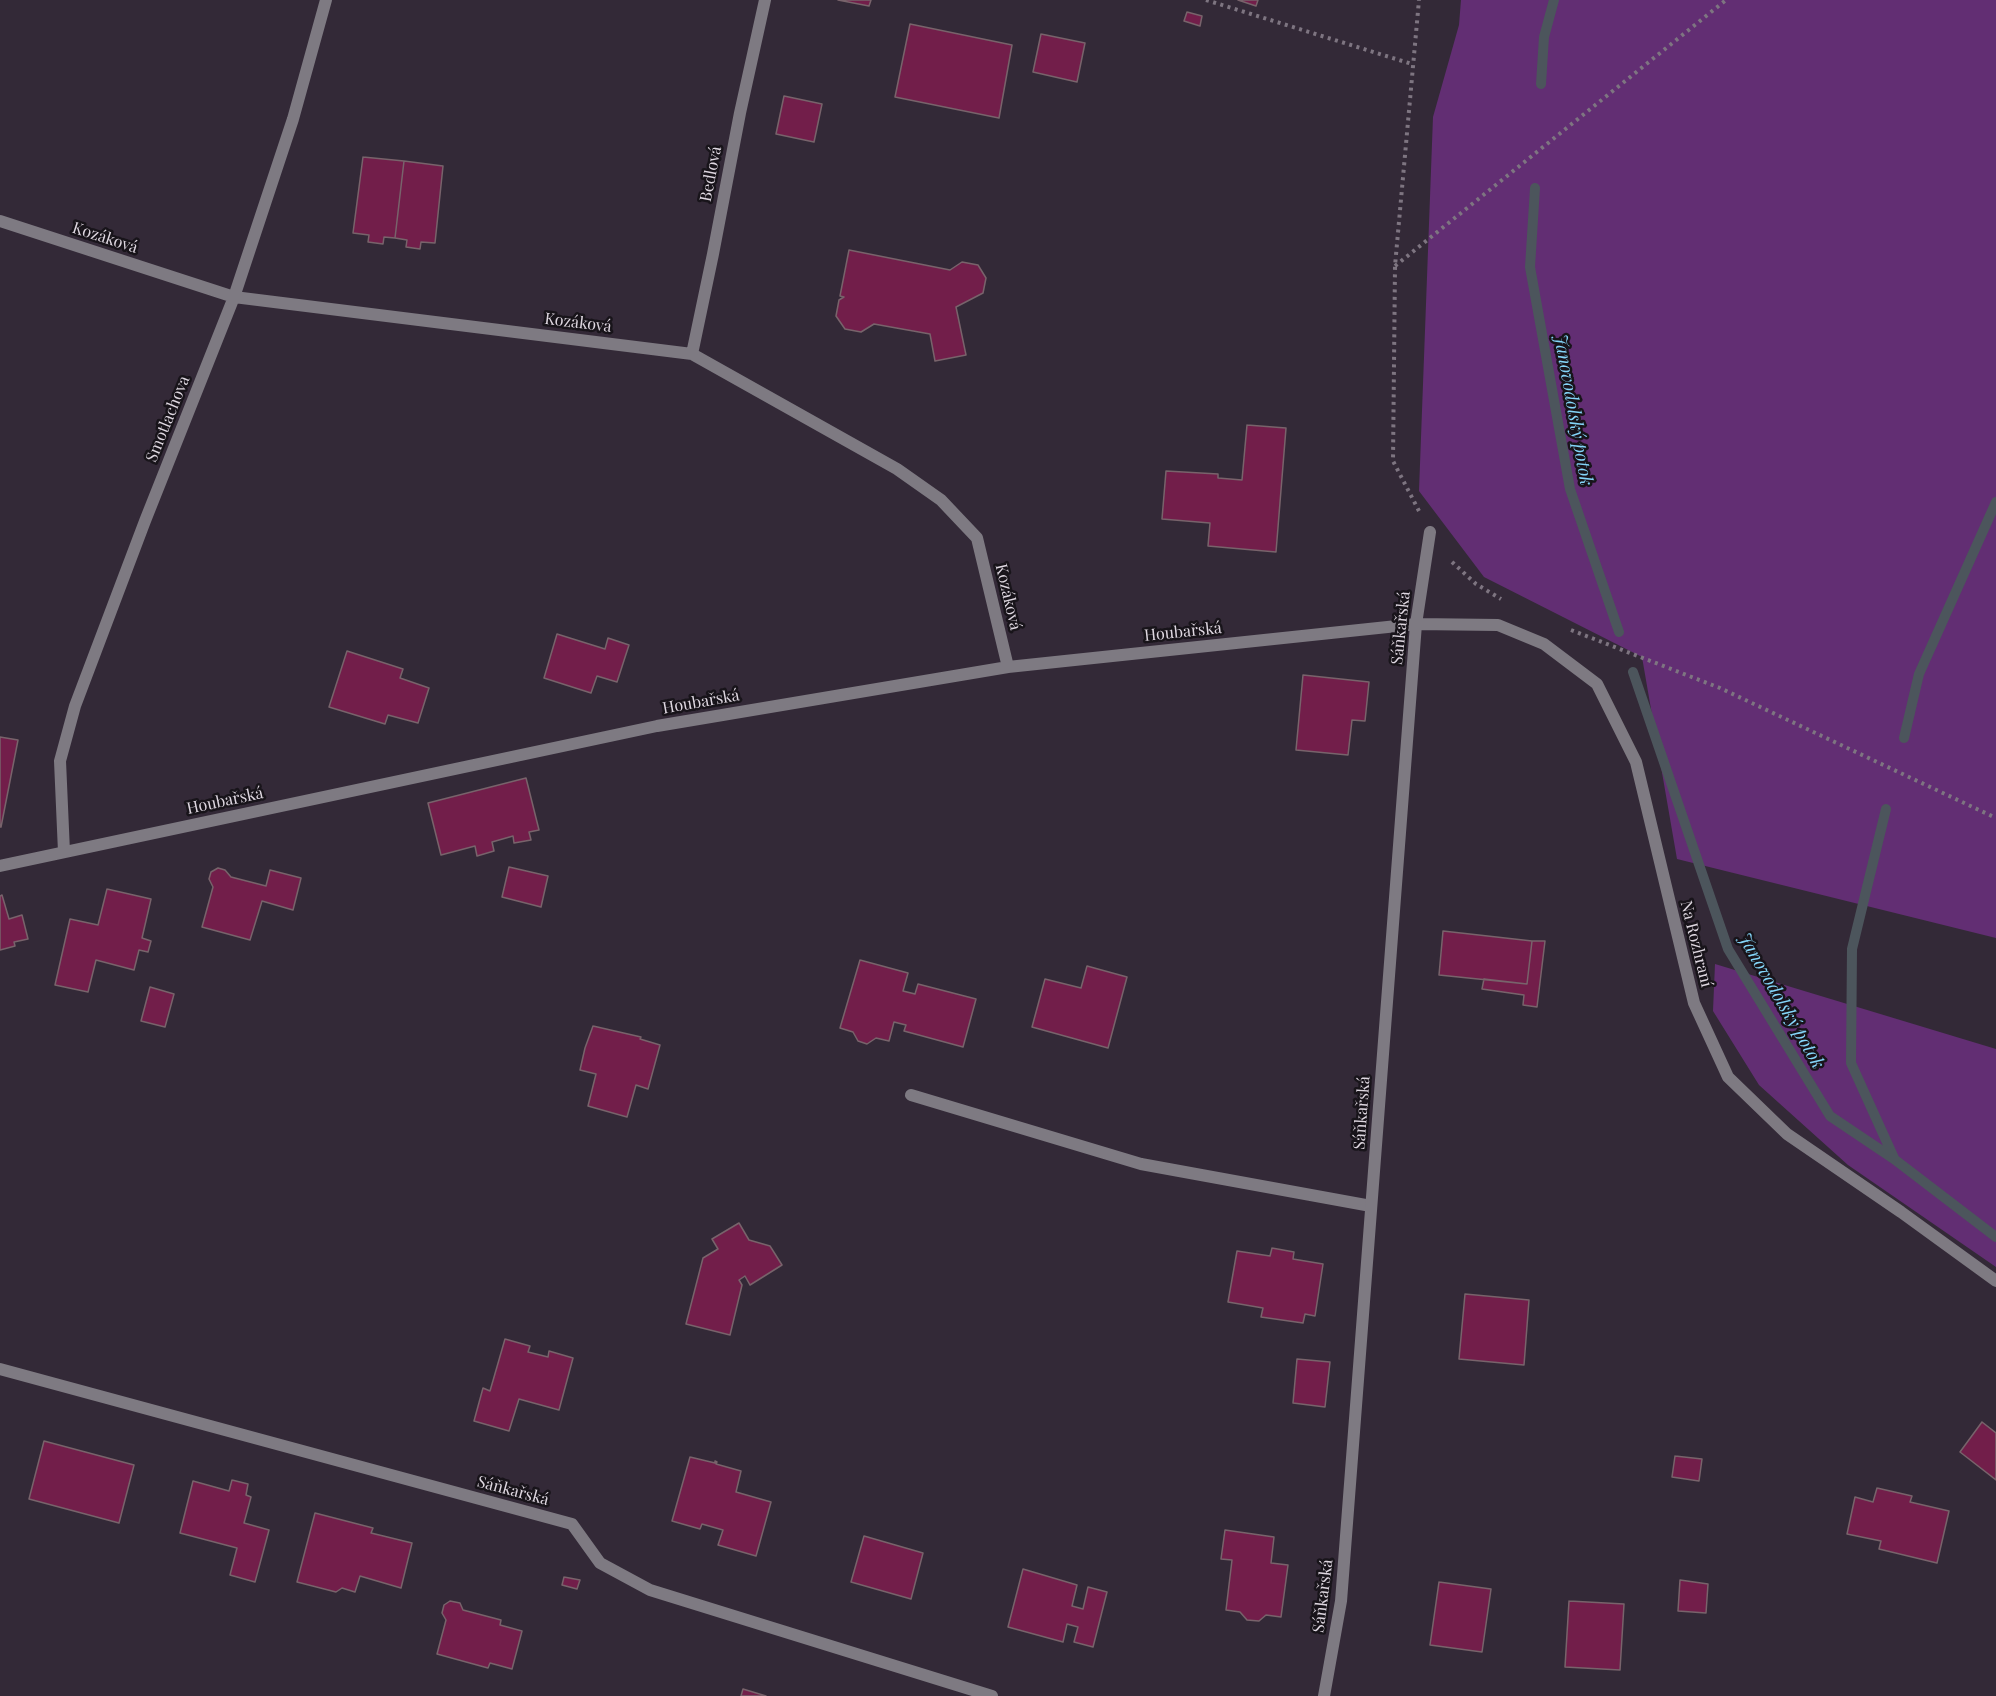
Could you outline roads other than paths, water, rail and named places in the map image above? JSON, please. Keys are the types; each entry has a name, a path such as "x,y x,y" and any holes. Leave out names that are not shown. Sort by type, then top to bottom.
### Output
{"street":[{"name":"Smotlachova","path":"64,852 60,761 75,706 234,297 293,119 326,0"},
{"name":"Bedlová","path":"692,354 765,0"},
{"name":"Kozáková","path":"0,221 234,297 692,354 897,469 941,500 977,538 1008,667"},
{"name":"Sáňkařská","path":"1324,1696 1341,1601 1416,624 1430,532"},
{"name":"Houbařská","path":"0,866 657,726 1008,667 1416,624"},
{"name":"Na Rozhraní","path":"1416,624 1498,625 1544,644 1597,684 1636,762 1694,1003 1728,1077 1787,1134 1996,1281"},
{"path":"911,1095 1141,1164 1371,1206"},
{"name":"Sáňkařská","path":"0,1369 572,1524 600,1563 650,1590 992,1696"}],"waterway":[{"name":"Janovodolský potok","path":"1541,84 1544,37 1554,0"},
{"name":"Janovodolský potok","path":"1535,188 1530,267 1570,489 1619,632"},
{"path":"1904,738 1919,674 1996,502"},
{"name":"Janovodolský potok","path":"1633,672 1728,949 1830,1116 1894,1159 1996,1237"},
{"path":"1886,809 1852,949 1851,1063 1894,1158"}]}
